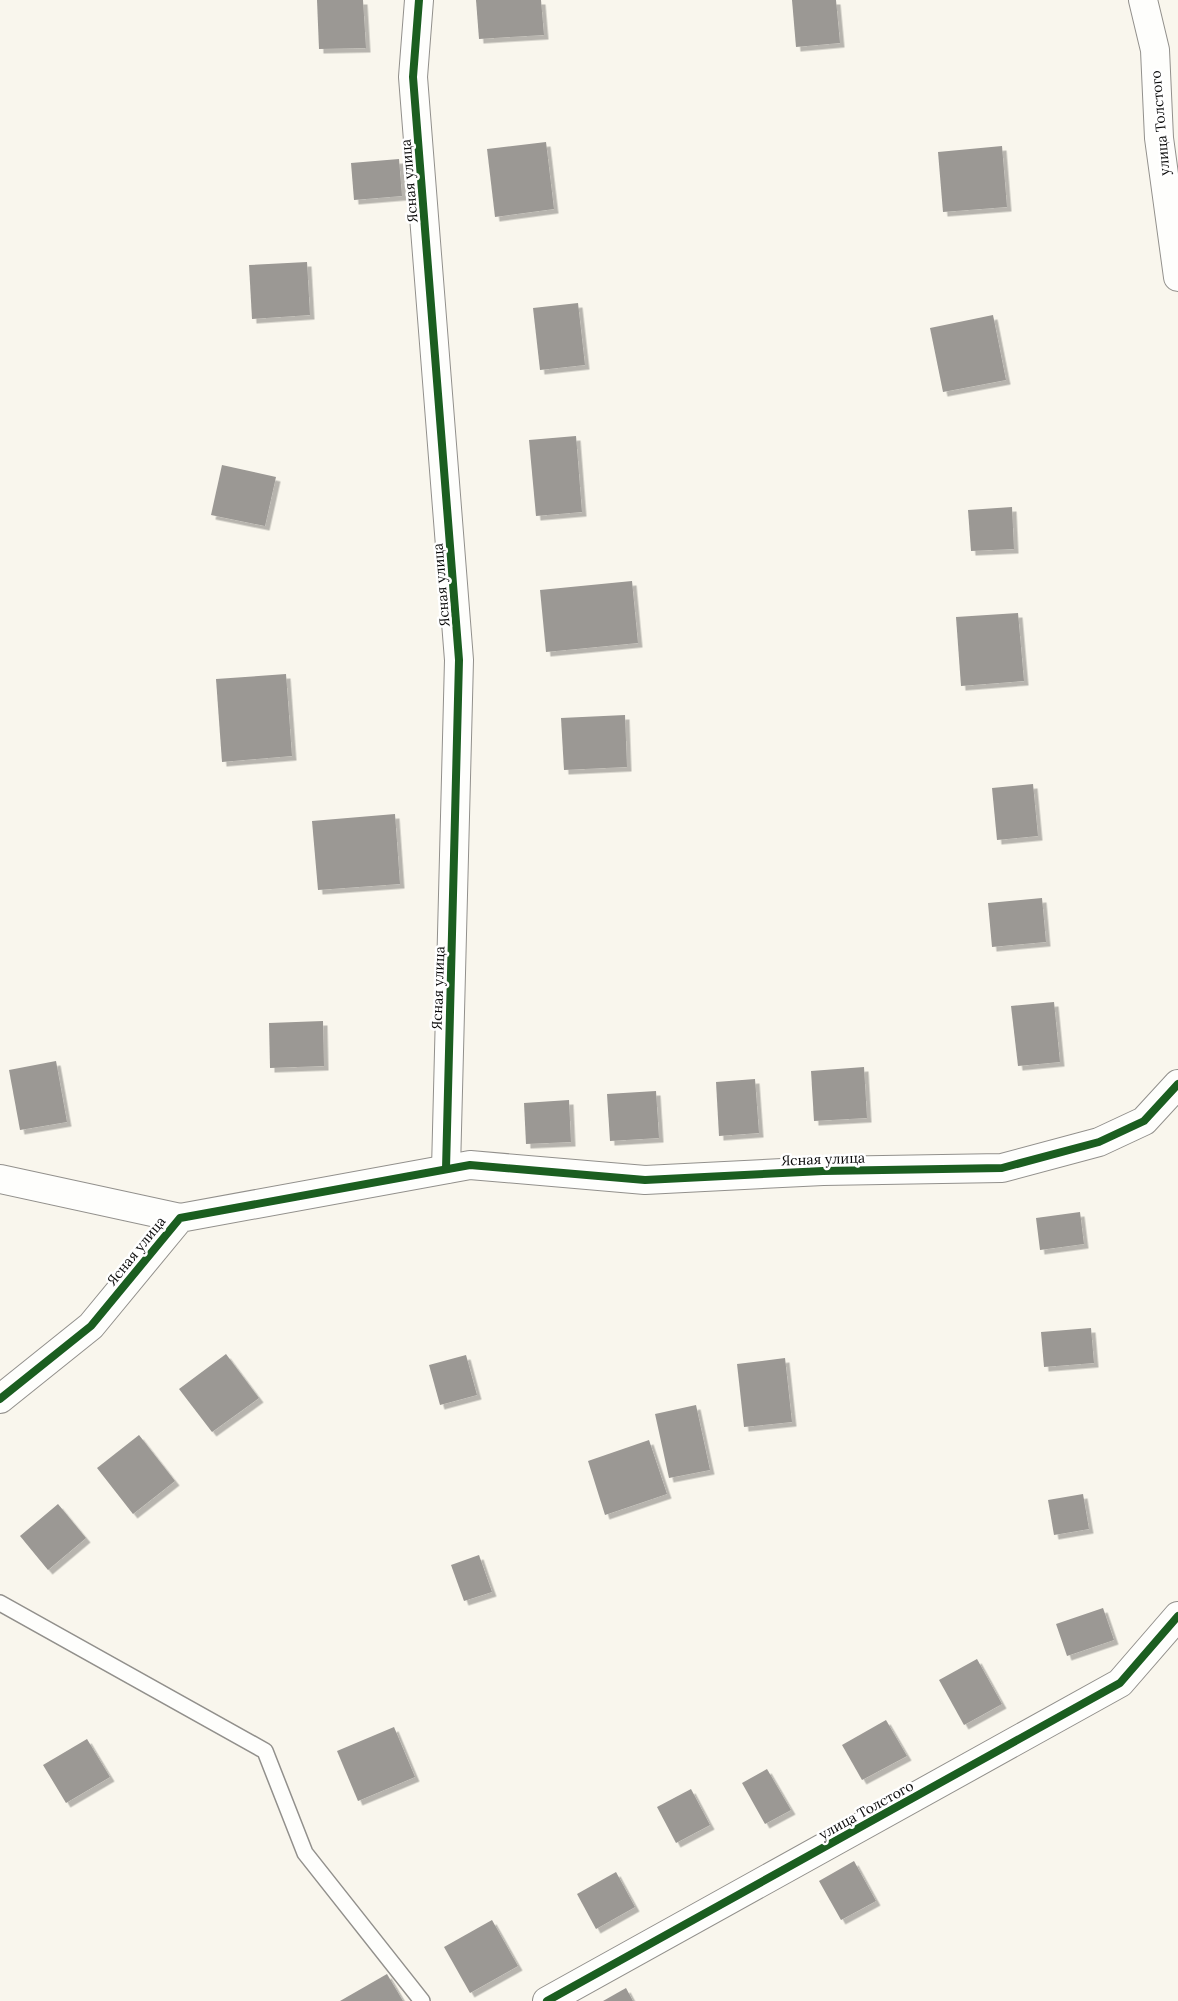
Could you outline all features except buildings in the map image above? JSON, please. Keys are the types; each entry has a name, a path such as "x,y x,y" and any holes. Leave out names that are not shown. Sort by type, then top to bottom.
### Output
{"street":[{"name":"Ясная улица","path":"419,0 414,77 459,660 446,1169"},
{"name":"улица Толстого","path":"1143,0 1155,50 1160,138 1178,277"},
{"name":"Ясная улица","path":"0,1399 91,1326 180,1218 470,1165 645,1180 823,1171 1002,1168 1099,1142 1144,1121 1178,1084"},
{"path":"0,1179 180,1218"},
{"name":"улица Толстого","path":"547,2001 1120,1683 1178,1616"}],"lane":[{"path":"0,1603 265,1752 305,1853 422,2001"}],"cycle path":[{"path":"419,0 413,77 459,660 446,1169"},
{"path":"0,1399 91,1326 180,1218 470,1165 645,1180 823,1171 1002,1168 1099,1142 1144,1121 1178,1084"},
{"path":"547,2001 1120,1683 1178,1616"}]}
